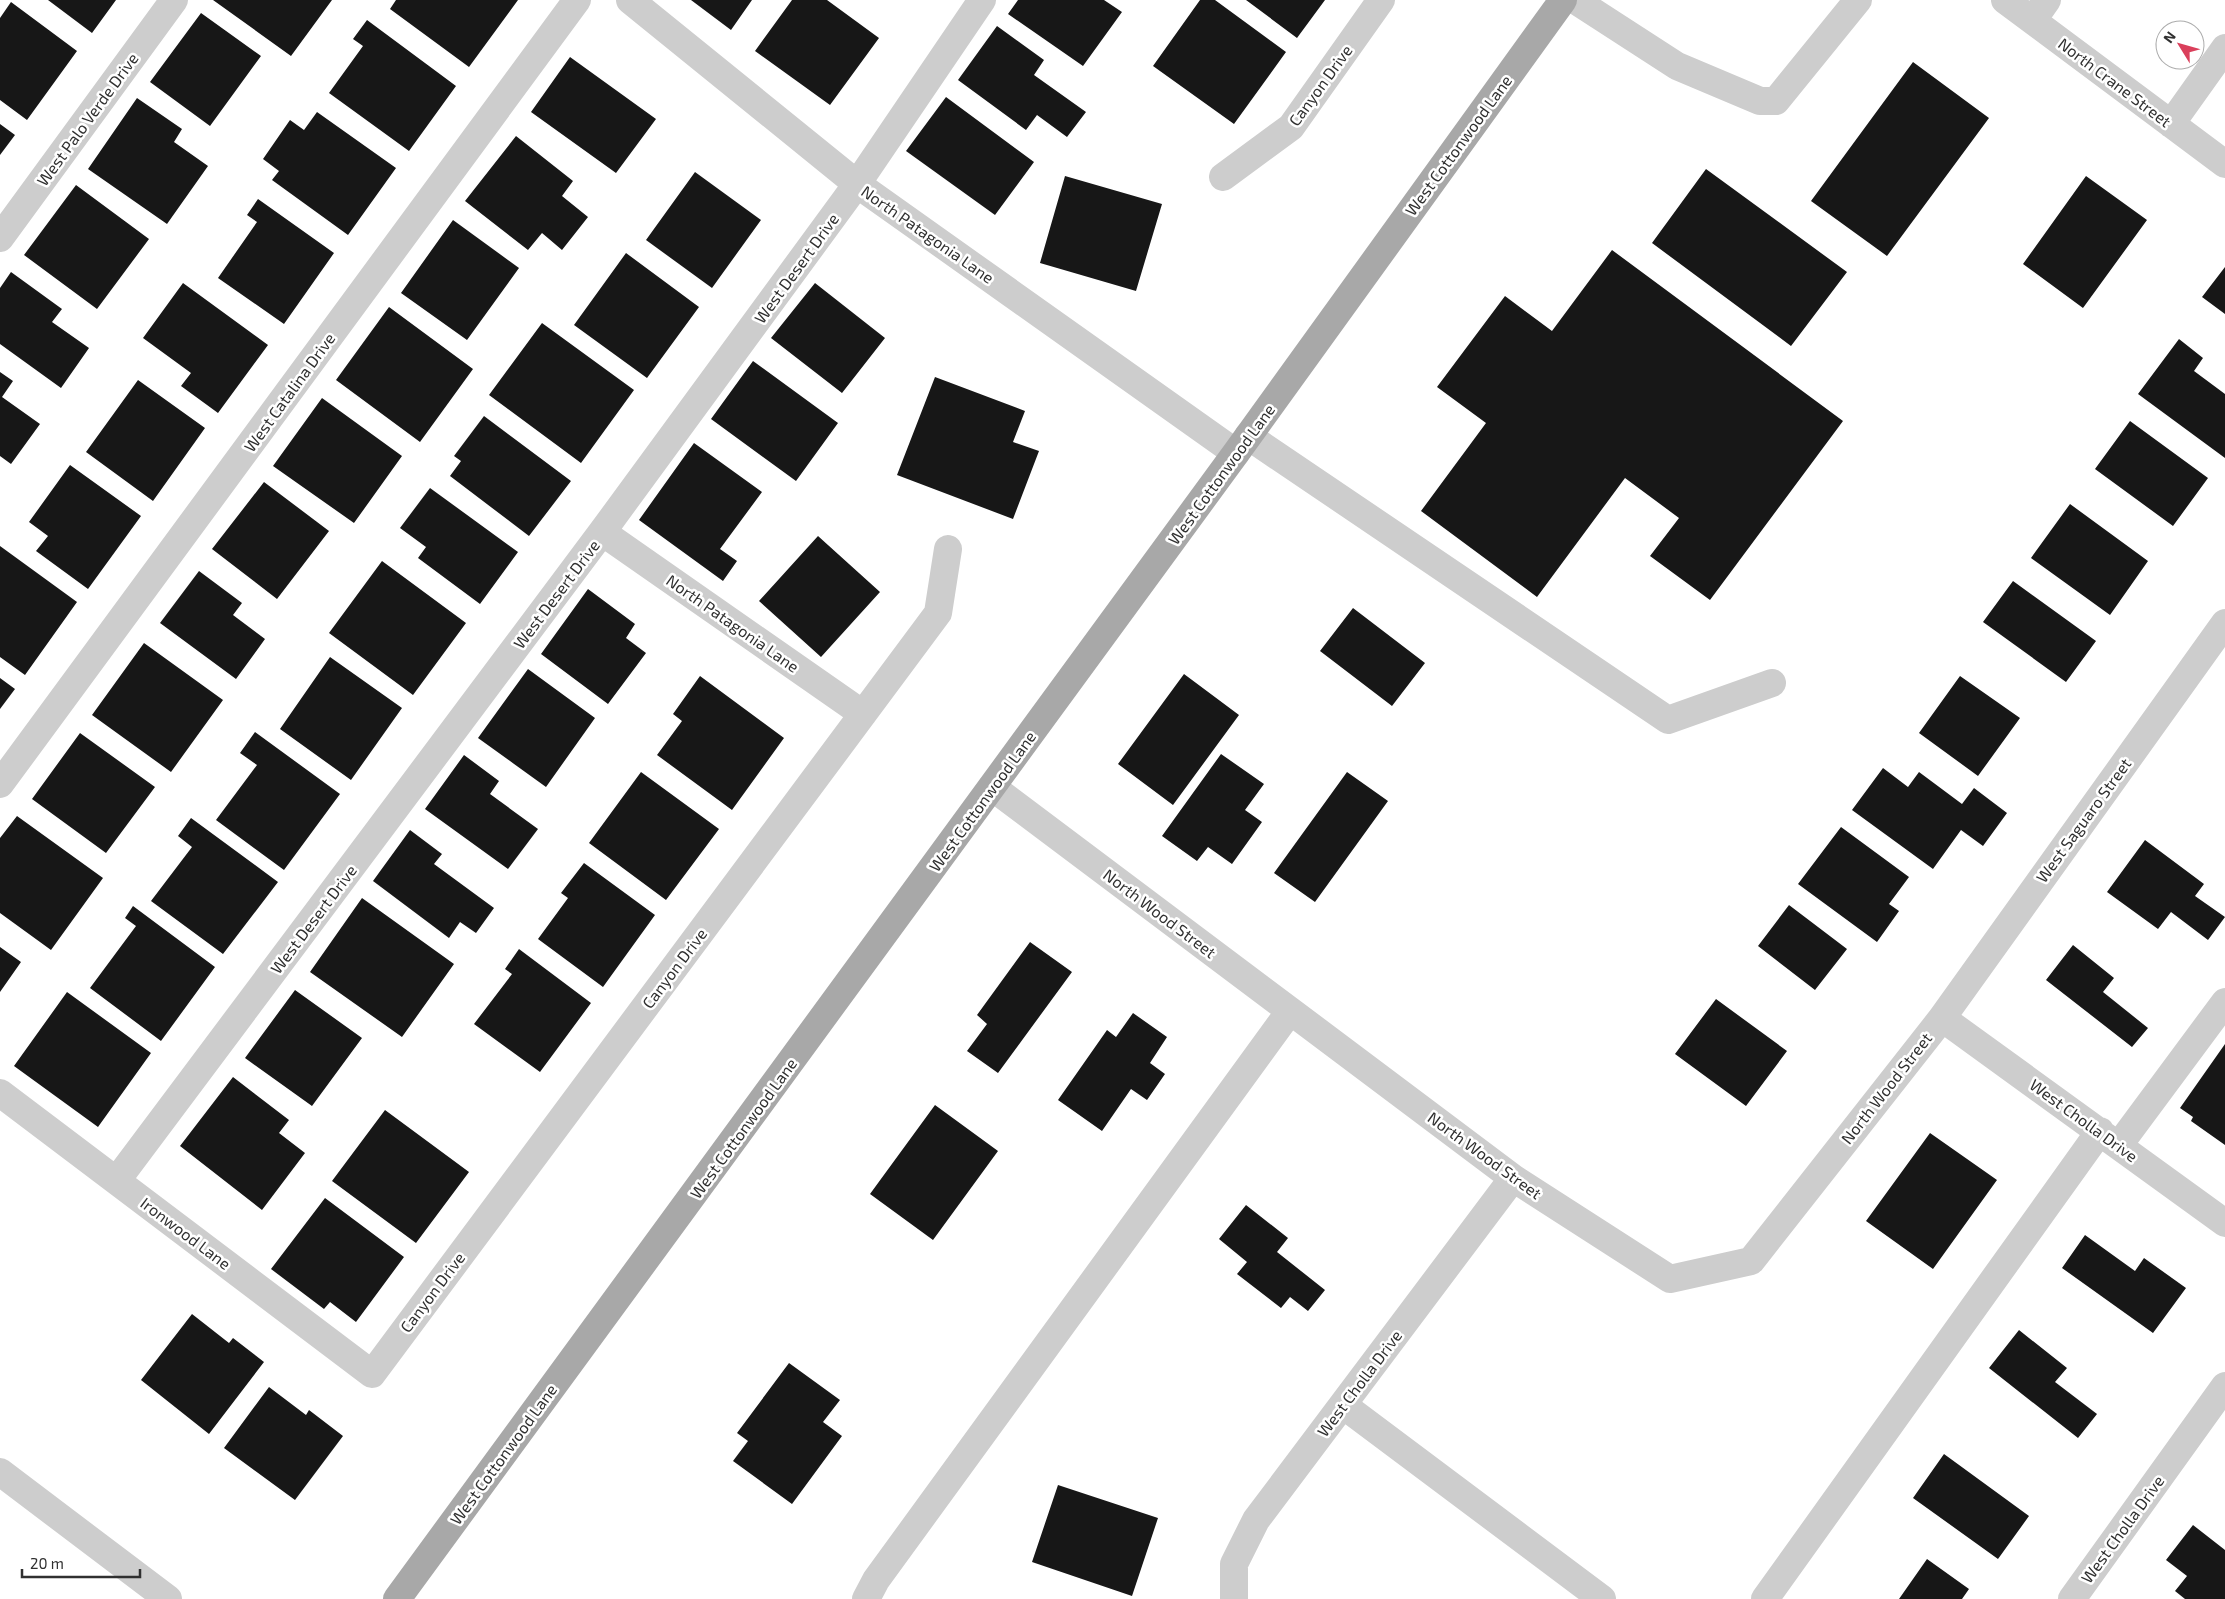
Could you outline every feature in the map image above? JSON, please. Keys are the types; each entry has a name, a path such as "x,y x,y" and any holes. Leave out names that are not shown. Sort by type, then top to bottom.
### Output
{"main road":[{"name":"West Cottonwood Lane","path":"397,1599 992,788 1563,0"}],"street":[{"name":"West Palo Verde Drive","path":"0,238 174,0"},
{"name":"West Catalina Drive","path":"0,784 577,0"},
{"name":"North Patagonia Lane","path":"630,0 857,184 1242,445 1412,548 1668,720 1772,682"},
{"name":"West Desert Drive","path":"117,1180 602,532 857,184 982,0"},
{"name":"Canyon Drive","path":"1222,177 1291,127 1381,0"},
{"path":"1575,0 1677,66 1760,101 1776,101 1858,0"},
{"name":"North Crane Street","path":"2005,0 2040,10 2171,124 2225,164"},
{"path":"2171,124 2225,48"},
{"name":"North Patagonia Lane","path":"602,532 863,714"},
{"name":"Canyon Drive","path":"372,1374 938,613 948,549"},
{"name":"West Saguaro Street","path":"1942,1018 2225,623"},
{"name":"North Wood Street","path":"992,788 1514,1178 1670,1279 1751,1261 1942,1018"},
{"path":"1765,1599 2109,1138 2225,1002"},
{"path":"866,1599 882,1572 1290,1011"},
{"name":"West Cholla Drive","path":"1942,1018 2225,1223"},
{"name":"Ironwood Lane","path":"0,1093 372,1374"},
{"name":"West Cholla Drive","path":"1234,1599 1234,1564 1256,1520 1514,1178"},
{"name":"West Cholla Drive","path":"2072,1599 2225,1386"},
{"path":"1343,1405 1602,1599"},
{"path":"0,1472 168,1599"}],"building":[{"path":"48,0 116,0 92,33"},
{"path":"213,0 332,0 291,56"},
{"path":"396,0 518,0 469,67 390,9"},
{"path":"691,0 752,0 731,30"},
{"path":"792,0 827,0 879,38 830,105 755,51"},
{"path":"1018,0 1104,0 1122,12 1083,66 1008,14"},
{"path":"1200,0 1215,0 1286,52 1234,124 1153,66"},
{"path":"1246,0 1325,0 1297,38"},
{"path":"11,2 77,51 27,120 0,100 0,18"},
{"path":"201,13 261,56 210,126 150,82"},
{"path":"367,20 456,86 409,151 329,93 363,46 353,39"},
{"path":"997,26 1044,60 1034,75 1086,112 1067,137 1037,115 1026,130 958,80"},
{"path":"570,57 656,119 616,173 531,112"},
{"path":"1913,62 1989,118 1887,256 1811,201"},
{"path":"946,97 1034,162 995,215 906,151"},
{"path":"137,98 182,129 174,142 208,166 167,224 88,169"},
{"path":"317,112 396,168 348,235 272,180 279,171 263,159 290,120 304,130"},
{"path":"0,124 15,135 0,155"},
{"path":"516,136 573,181 562,196 588,217 562,250 542,233 528,250 465,201"},
{"path":"1706,169 1847,272 1791,346 1652,243"},
{"path":"695,172 761,220 712,288 646,240"},
{"path":"1065,176 1162,204 1136,291 1040,263"},
{"path":"2086,176 2147,220 2083,308 2023,264"},
{"path":"76,185 149,239 97,309 24,255"},
{"path":"258,199 334,253 284,324 218,278 257,222 247,215"},
{"path":"453,220 519,268 467,340 401,293"},
{"path":"1612,250 1843,421 1710,600 1650,556 1679,518 1625,478 1537,597 1421,511 1486,423 1437,387 1505,296 1552,331"},
{"path":"626,253 699,307 647,378 574,325"},
{"path":"2225,267 2225,314 2202,297"},
{"path":"11,272 62,309 52,322 89,348 61,388 0,344 0,288"},
{"path":"183,283 268,345 218,413 181,386 191,373 143,338"},
{"path":"815,283 885,338 842,393 771,338"},
{"path":"389,307 473,369 420,442 336,380"},
{"path":"542,323 634,390 581,463 489,395"},
{"path":"2179,339 2203,358 2194,371 2225,394 2225,458 2138,394"},
{"path":"753,361 838,423 796,481 711,419"},
{"path":"0,372 13,381 2,397 40,424 11,464 0,456"},
{"path":"935,377 1025,411 1013,442 1039,451 1013,519 897,475"},
{"path":"138,380 205,428 153,501 86,452"},
{"path":"322,398 402,456 354,523 273,466"},
{"path":"484,416 571,481 529,536 450,476 461,461 454,456"},
{"path":"2130,421 2208,478 2173,526 2095,469"},
{"path":"694,443 762,492 720,549 737,561 723,581 639,520"},
{"path":"70,465 141,516 88,589 36,551 48,536 29,522"},
{"path":"264,482 329,531 277,599 212,549"},
{"path":"430,488 518,552 480,604 418,558 426,547 400,528"},
{"path":"2070,504 2148,561 2110,615 2031,558"},
{"path":"818,536 880,592 821,657 759,601"},
{"path":"0,546 77,602 25,675 0,657"},
{"path":"382,561 466,623 413,695 329,633"},
{"path":"199,571 242,603 233,615 265,639 236,679 160,623"},
{"path":"2013,581 2096,641 2066,682 1983,622"},
{"path":"588,589 635,624 626,638 646,653 608,704 541,654"},
{"path":"1353,608 1425,663 1392,706 1320,651"},
{"path":"144,643 223,700 171,772 92,715"},
{"path":"330,657 402,708 351,780 280,729"},
{"path":"528,669 595,718 546,787 478,738"},
{"path":"1184,674 1239,715 1173,805 1118,764"},
{"path":"700,676 784,738 732,810 657,755 682,721 673,714"},
{"path":"1960,676 2020,718 1978,776 1919,733"},
{"path":"0,678 15,689 0,709"},
{"path":"255,732 340,794 284,870 216,820 257,765 240,753"},
{"path":"80,733 155,787 106,853 32,799"},
{"path":"1221,754 1264,784 1245,810 1262,822 1232,864 1208,847 1197,861 1162,836"},
{"path":"464,755 499,781 490,794 538,829 508,869 425,809"},
{"path":"1883,768 1908,787 1919,772 1962,804 1974,788 2007,813 1983,846 1961,830 1933,869 1852,810"},
{"path":"641,772 719,829 666,900 589,843"},
{"path":"1347,772 1388,801 1315,902 1274,873"},
{"path":"17,816 103,878 51,950 0,913 0,838"},
{"path":"191,818 278,882 223,954 151,901 192,847 178,836"},
{"path":"1841,827 1909,877 1889,904 1899,911 1877,942 1798,884"},
{"path":"410,830 442,854 434,864 494,908 476,933 460,922 449,938 373,881"},
{"path":"2145,840 2204,884 2195,896 2225,917 2208,940 2171,912 2158,929 2107,892"},
{"path":"584,863 655,915 603,987 538,939 568,898 561,893"},
{"path":"362,898 454,964 402,1037 310,972"},
{"path":"1789,905 1847,949 1815,990 1758,946"},
{"path":"133,906 215,967 161,1041 90,988 136,926 125,918"},
{"path":"1030,942 1072,972 998,1073 967,1051 987,1024 977,1015"},
{"path":"2073,945 2114,978 2103,992 2148,1028 2132,1047 2046,980"},
{"path":"0,947 21,962 0,992"},
{"path":"519,949 591,1003 540,1072 474,1024 512,974 505,969"},
{"path":"295,990 362,1038 312,1106 245,1058"},
{"path":"67,992 151,1053 98,1127 14,1066"},
{"path":"1716,999 1787,1051 1746,1106 1675,1054"},
{"path":"1133,1013 1167,1037 1150,1063 1165,1074 1147,1100 1131,1089 1102,1131 1058,1100 1107,1030 1116,1037"},
{"path":"2225,1044 2225,1145 2191,1121 2193,1117 2180,1108"},
{"path":"233,1077 289,1120 279,1133 305,1153 262,1210 180,1146"},
{"path":"935,1105 998,1151 933,1240 870,1194"},
{"path":"385,1110 469,1172 416,1243 332,1181"},
{"path":"1930,1133 1997,1180 1933,1269 1866,1221"},
{"path":"325,1198 404,1257 356,1322 330,1302 324,1309 271,1269"},
{"path":"1246,1205 1288,1238 1277,1252 1325,1290 1308,1311 1290,1297 1281,1308 1237,1274 1247,1262 1219,1239"},
{"path":"2085,1235 2135,1271 2144,1258 2186,1288 2153,1333 2062,1268"},
{"path":"192,1314 229,1343 233,1338 264,1362 209,1434 141,1380"},
{"path":"2019,1330 2067,1368 2055,1382 2097,1414 2078,1438 1989,1368"},
{"path":"789,1363 840,1400 823,1422 842,1436 792,1504 733,1461 748,1441 737,1433"},
{"path":"269,1387 306,1415 309,1410 343,1436 295,1500 224,1448"},
{"path":"1944,1454 2029,1516 1998,1559 1913,1498"},
{"path":"1058,1485 1158,1518 1132,1596 1032,1562"},
{"path":"2193,1525 2225,1550 2225,1599 2185,1599 2175,1591 2187,1576 2166,1560"},
{"path":"1927,1559 1969,1589 1962,1599 1899,1599"}]}
